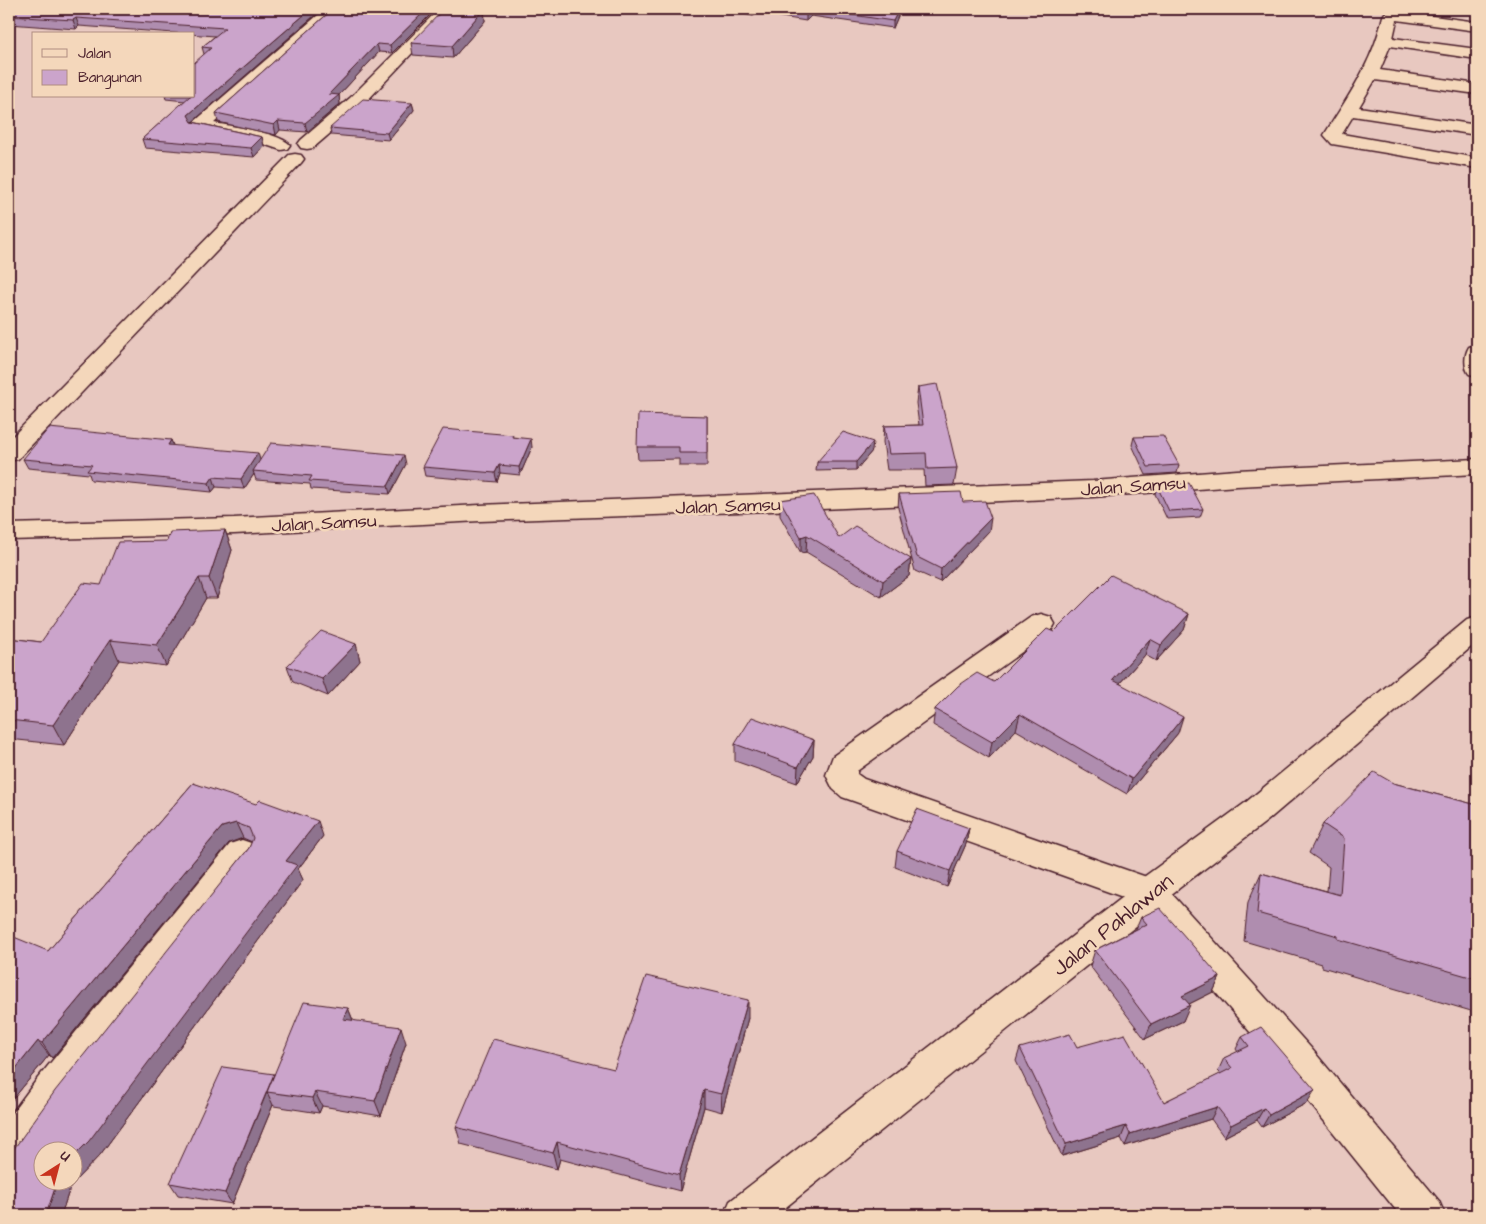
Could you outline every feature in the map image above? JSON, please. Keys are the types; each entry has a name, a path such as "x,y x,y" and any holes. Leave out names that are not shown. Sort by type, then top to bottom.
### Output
{"street":[{"path":"289,149 268,140 201,125 334,9"},
{"path":"366,69 429,9"},
{"path":"289,149 356,102 447,9"},
{"path":"1477,26 1390,16 1385,41 1370,74 1333,135 1338,140 1477,163"},
{"path":"1385,41 1477,54"},
{"path":"1370,74 1477,89"},
{"path":"9,429 289,149 331,103"},
{"path":"1347,110 1477,130"},
{"path":"9,454 155,282"},
{"path":"1477,352 1477,369"},
{"name":"Jalan Samsu","path":"9,532 234,526 480,513 1093,489 1237,478 1477,466"},
{"path":"1041,624 844,764 841,774 843,781 852,788 1149,892 1297,1059 1424,1215"},
{"name":"Jalan Pahlawan","path":"744,1215 1139,904 1149,892 1256,812 1477,627"},
{"path":"9,1149 51,1092 242,853"}],"building":[{"path":"9,9 80,9 137,13 153,11 155,9 311,9 188,115 192,122 262,137 251,148 142,139 188,98 195,98 195,62 211,48 202,47 225,28 76,18 73,20 9,16"},
{"path":"333,9 427,9 390,45 377,44 329,94 339,95 305,123 278,121 274,125 216,113"},
{"path":"444,9 484,9 452,46 411,43"},
{"path":"772,9 812,9 806,14"},
{"path":"812,9 899,9 893,21"},
{"path":"363,99 412,103 387,133 330,128"},
{"path":"937,384 957,468 927,469 926,453 889,454 884,426 923,425 918,387"},
{"path":"638,414 707,416 707,453 679,453 679,447 637,447"},
{"path":"49,428 171,440 168,445 258,453 241,479 213,477 209,483 87,471 92,465 23,459"},
{"path":"443,429 513,435 512,437 531,439 519,467 499,465 495,473 423,467"},
{"path":"843,432 873,442 856,462 817,462"},
{"path":"1163,436 1179,465 1148,467 1134,437"},
{"path":"271,443 404,455 388,486 309,481 312,476 253,471"},
{"path":"1189,483 1203,509 1169,511 1157,486"},
{"path":"961,492 963,502 985,501 991,518 941,569 917,557 899,494"},
{"path":"814,495 839,538 855,526 911,559 883,581 807,535 801,537 780,500"},
{"path":"225,530 209,578 199,578 157,645 110,640 53,725 9,720 9,638 41,642 83,583 101,585 118,542 167,541 170,532"},
{"path":"1111,575 1189,614 1161,645 1150,639 1113,680 1183,717 1132,779 1020,714 992,742 935,709 958,686 977,673 994,682 1047,629 1054,632"},
{"path":"321,631 356,644 322,679 287,666"},
{"path":"752,717 814,740 798,767 735,744"},
{"path":"1374,772 1393,783 1477,805 1477,979 1338,939 1338,936 1257,913 1261,873 1340,895 1344,838 1323,824"},
{"path":"193,783 256,804 260,800 318,821 286,861 297,865 89,1141 82,1148 82,1142 32,1142 32,1192 54,1192 46,1215 9,1215 9,1151 13,1150 55,1091 249,848 253,838 249,828 236,823 222,827 42,1043 38,1041 9,1077 9,935 48,951"},
{"path":"917,809 969,828 950,871 897,851"},
{"path":"1160,908 1220,977 1182,996 1190,1005 1151,1024 1095,950 1147,924 1141,917"},
{"path":"646,976 748,1000 721,1094 704,1090 679,1175 557,1142 553,1153 456,1127 493,1039 614,1069"},
{"path":"304,1002 348,1008 343,1019 401,1027 375,1101 315,1092 312,1098 267,1092"},
{"path":"1261,1027 1315,1090 1269,1115 1264,1108 1231,1125 1217,1107 1130,1134 1126,1126 1066,1144 1020,1048 1070,1034 1077,1047 1125,1034 1164,1102 1232,1068 1224,1058 1249,1046 1242,1037"},
{"path":"223,1067 274,1074 225,1193 170,1183"}]}
